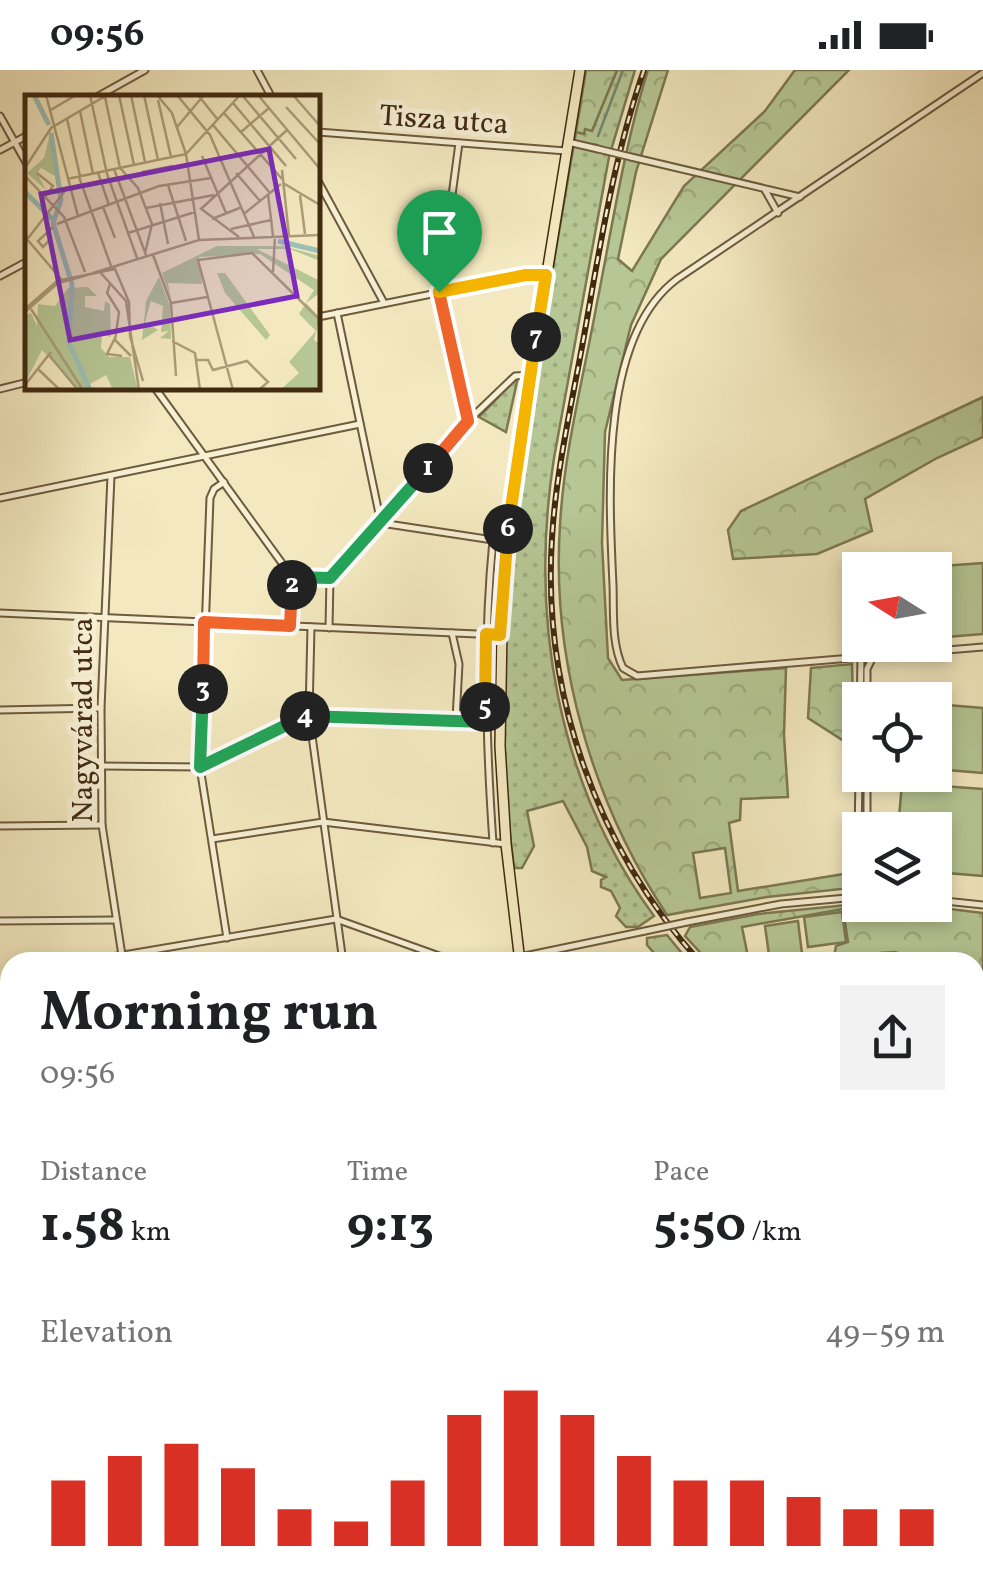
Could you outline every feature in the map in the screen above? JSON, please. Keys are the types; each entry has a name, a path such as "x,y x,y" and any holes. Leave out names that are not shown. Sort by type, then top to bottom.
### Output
{"main road":[{"path":"519,952 506,844 500,746 500,635 510,512 580,70"}],"street":[{"path":"100,95 144,70"},
{"path":"257,70 270,95"},
{"path":"842,658 646,677 623,668 616,647 611,550 614,441 621,382 635,335 648,308 667,286 983,74"},
{"path":"0,116 25,161"},
{"name":"Tisza utca","path":"320,132 598,149 800,197"},
{"path":"0,150 25,136"},
{"path":"460,143 439,292 468,421"},
{"path":"765,190 778,213"},
{"path":"321,194 384,303"},
{"path":"0,276 25,263"},
{"path":"320,317 526,275 546,275"},
{"path":"337,313 380,523"},
{"path":"328,628 330,578 468,421 514,376 530,374"},
{"path":"0,389 25,383"},
{"path":"157,390 292,577 290,626"},
{"path":"0,498 360,424"},
{"name":"Nagyvárad utca","path":"111,476 100,708 102,824 122,952"},
{"path":"224,482 210,498 200,767 227,938"},
{"path":"380,523 493,540 485,722 493,843"},
{"path":"292,577 330,578"},
{"path":"0,613 500,635"},
{"path":"310,627 308,714 341,952"},
{"path":"452,632 459,664 456,720"},
{"path":"952,649 983,647"},
{"path":"0,710 100,708"},
{"path":"101,766 200,767 308,714 485,722"},
{"path":"212,839 322,822 506,844"},
{"path":"0,826 102,824"},
{"path":"556,952 781,904 842,898"},
{"path":"952,902 983,905"},
{"path":"0,921 116,920"},
{"path":"158,952 336,920 427,952"}],"green space":[{"path":"586,70 617,70 592,131 585,129 584,134 576,132"},
{"path":"617,70 635,70 609,157 554,458 545,578 558,698 573,755 594,811 621,865 654,916 638,927 626,927 616,916 620,908 611,891 601,887 601,880 606,877 592,871 587,847 563,801 527,811 534,846 522,868 514,868 505,793 503,612 513,502 576,132 592,130"},
{"path":"648,70 668,70 636,172 618,259 632,271 684,186 765,111 795,70 849,70 661,259 631,325 605,432 602,543 608,658 622,680 786,668 784,735 788,797 741,799 740,820 729,823 738,891 842,874 842,889 767,897 667,915 617,825 582,728 562,627 560,525 565,470 619,188","holes":["725,848 731,893 700,898 693,853"]},
{"path":"518,377 506,432 479,417"},
{"path":"983,397 983,437 865,499 872,531 817,554 733,559 728,530 741,511"},
{"path":"983,563 983,634 952,637 952,565"},
{"path":"852,664 852,682 842,682 842,740 808,718 811,668"},
{"path":"952,705 983,708 983,773 952,770"},
{"path":"952,787 983,789 983,876 952,873 952,812 900,812 901,792 952,792"},
{"path":"842,906 842,909 742,927 747,952 700,952 685,936 690,927 758,914"},
{"path":"952,909 983,913 983,952 835,952 836,946 848,942 845,922 952,922"},
{"path":"842,912 846,942 808,947 804,917"},
{"path":"798,921 802,952 769,952 765,926"},
{"path":"667,935 681,952 653,952 647,938"}],"waterway":[{"path":"598,136 623,70"}],"railway":[{"path":"644,70 609,202 565,437 554,513 551,596 556,653 583,765 632,869 692,952"}],"route":[{"path":"526,275 546,275 513,482 500,635 486,634 485,722 308,714 200,767 204,622 290,626 292,577 330,578 468,421 439,292 526,275"}]}
